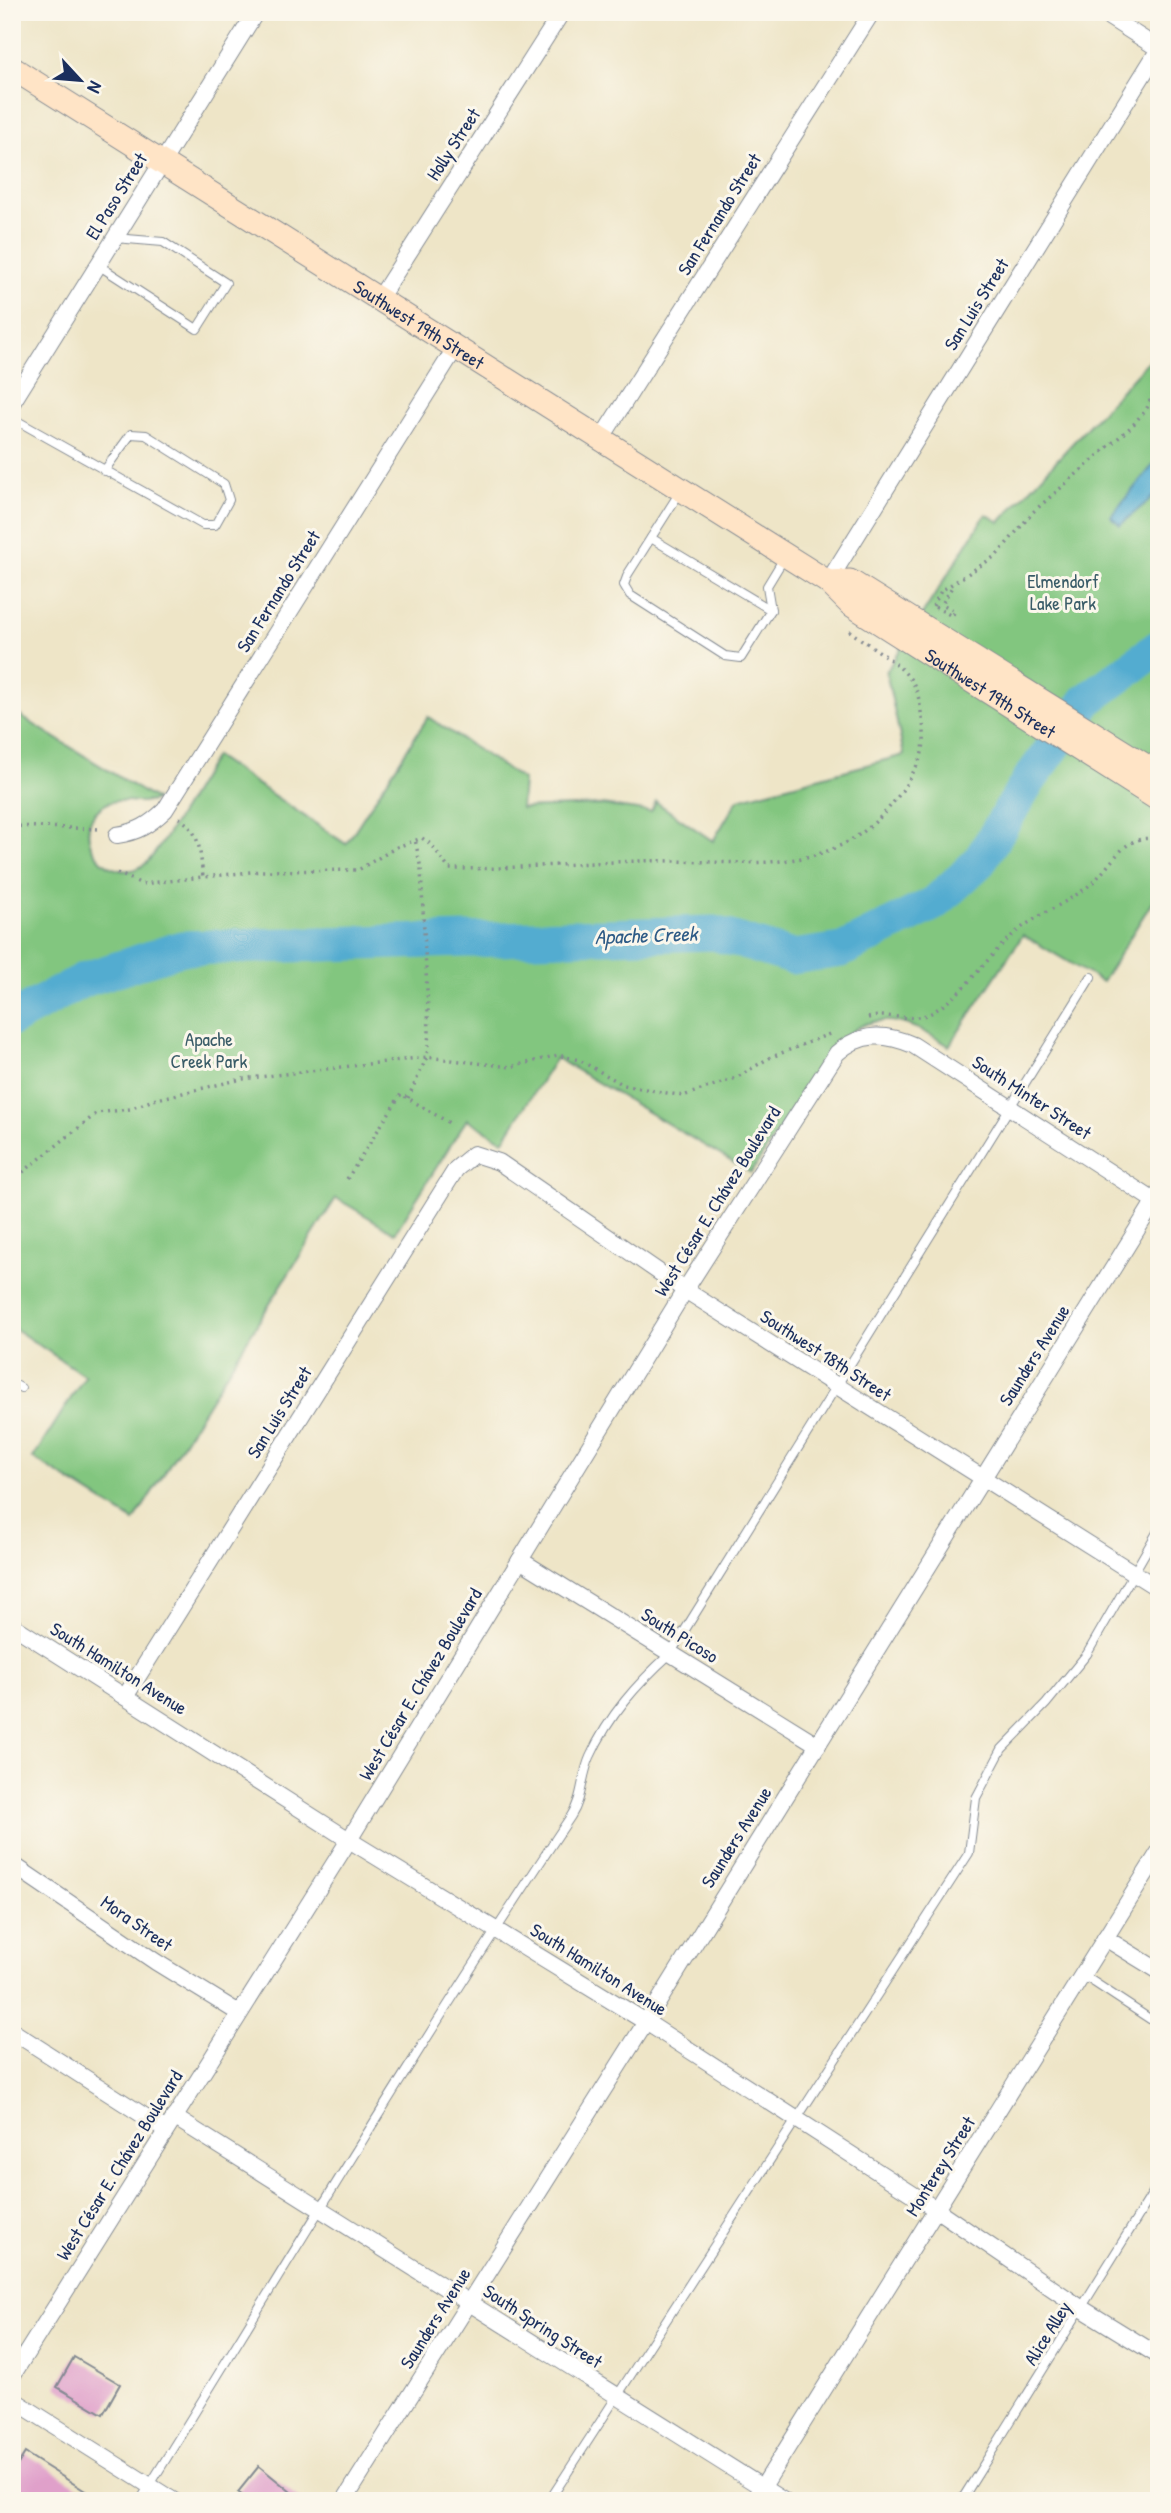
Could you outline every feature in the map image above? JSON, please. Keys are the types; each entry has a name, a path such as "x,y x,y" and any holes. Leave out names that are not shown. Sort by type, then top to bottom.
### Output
{"street":[{"name":"El Paso Street","path":"12,402 256,12"},
{"name":"Holly Street","path":"379,299 562,12"},
{"name":"San Fernando Street","path":"601,439 872,12"},
{"path":"1101,12 1159,49"},
{"name":"San Luis Street","path":"828,582 1159,49"},
{"name":"Southwest 19th Street","path":"14,72 162,162 786,555 828,582 850,604 1002,687 1119,762 1159,800"},
{"name":"San Fernando Street","path":"117,835 134,833 148,826 165,810 456,347"},
{"name":"Southwest 19th Street","path":"1119,762 1159,774"},
{"name":"South Minter Street","path":"878,1035 913,1045 1157,1199"},
{"name":"West César E. Chávez Boulevard","path":"12,2376 349,1840 685,1290 824,1070 847,1045 878,1035"},
{"name":"San Luis Street","path":"125,1697 456,1169 474,1154"},
{"name":"Southwest 18th Street","path":"474,1154 499,1162 685,1290 1159,1589"},
{"name":"Saunders Avenue","path":"344,2501 646,2022 1157,1199"},
{"name":"South Picoso","path":"520,1560 818,1745"},
{"name":"South Hamilton Avenue","path":"12,1625 349,1840 646,2022 937,2210 1081,2308 1159,2356"},
{"name":"Monterey Street","path":"759,2494 1159,1852"},
{"name":"Mora Street","path":"12,1864 156,1962 239,2013"},
{"path":"1105,1938 1159,1971"},
{"name":"South Spring Street","path":"12,2031 321,2209 614,2396 759,2494 784,2501"},
{"path":"12,2399 174,2501"}],"lane":[{"path":"98,265 197,329 226,283 163,242 115,238"},
{"path":"12,418 104,471 203,525 215,525 229,500 223,484 146,435 131,434 104,471"},
{"path":"682,489 628,574 624,585 630,595 725,656 741,658 771,610 766,586 786,555"},
{"path":"651,538 771,610"},
{"path":"140,2501 495,1929 579,1804 589,1759 607,1726 632,1689 670,1654 1091,978"},
{"path":"12,1383 21,1388"},
{"path":"549,2501 614,2396 968,1853 976,1798 1002,1749 1046,1704 1087,1654 1159,1529"},
{"path":"1082,1975 1159,2025"},
{"name":"Alice Alley","path":"961,2501 1159,2183"}],"path":[{"path":"928,614 941,591 997,555 1033,512 1132,426 1147,408 1159,378"},
{"path":"933,606 952,616 955,611 942,604 954,583"},
{"path":"117,873 142,884 261,871 358,870 415,839 422,838 432,845 449,869 528,869 640,861 730,865 806,859 828,852 854,838 889,804 913,772 922,756 926,739 914,683 837,621"},
{"path":"179,818 192,829 199,845 203,877"},
{"path":"12,826 100,828 117,835"},
{"path":"858,1021 878,1015 906,1018 928,1014 976,975 1021,928 1092,883 1131,841 1143,838 1159,840"},
{"path":"408,1098 427,1057 429,1031 421,870 415,839"},
{"path":"12,1181 97,1113 130,1109 153,1100 272,1074 427,1057 511,1067 558,1055 579,1060 624,1085 683,1096 736,1078 769,1058 838,1029"},
{"path":"347,1179 401,1094 451,1124"}],"green space":[{"name":"Apache Creek Park","path":"1159,349 1159,891 1102,982 1023,935 949,1046 902,1023 883,1021 866,1024 851,1032 822,1064 751,1173 556,1058 503,1141 467,1119 395,1233 336,1198 134,1521 33,1458 85,1376 12,1327 12,711 156,800 114,801 100,808 91,819 88,832 97,856 107,865 119,870 132,870 152,857 215,756 346,844 428,717 523,780 521,808 602,805 651,812 656,802 713,841 738,799 904,755 886,672 986,514 1000,522"}],"water":[{"path":"1159,458 1159,492 1120,525 1111,516"}],"building":[{"path":"74,2357 120,2384 103,2414 57,2387"},
{"path":"25,2453 101,2501 12,2501 12,2474"},
{"path":"259,2466 302,2501 249,2501 238,2492"}],"waterway":[{"name":"Apache Creek","path":"12,1019 83,980 182,948 714,933 792,957 842,950 935,903 979,862 1028,782 1087,700 1159,647"}],"park label":[{"name":"Elmendorf Lake Park","path":"1063,592"}]}
